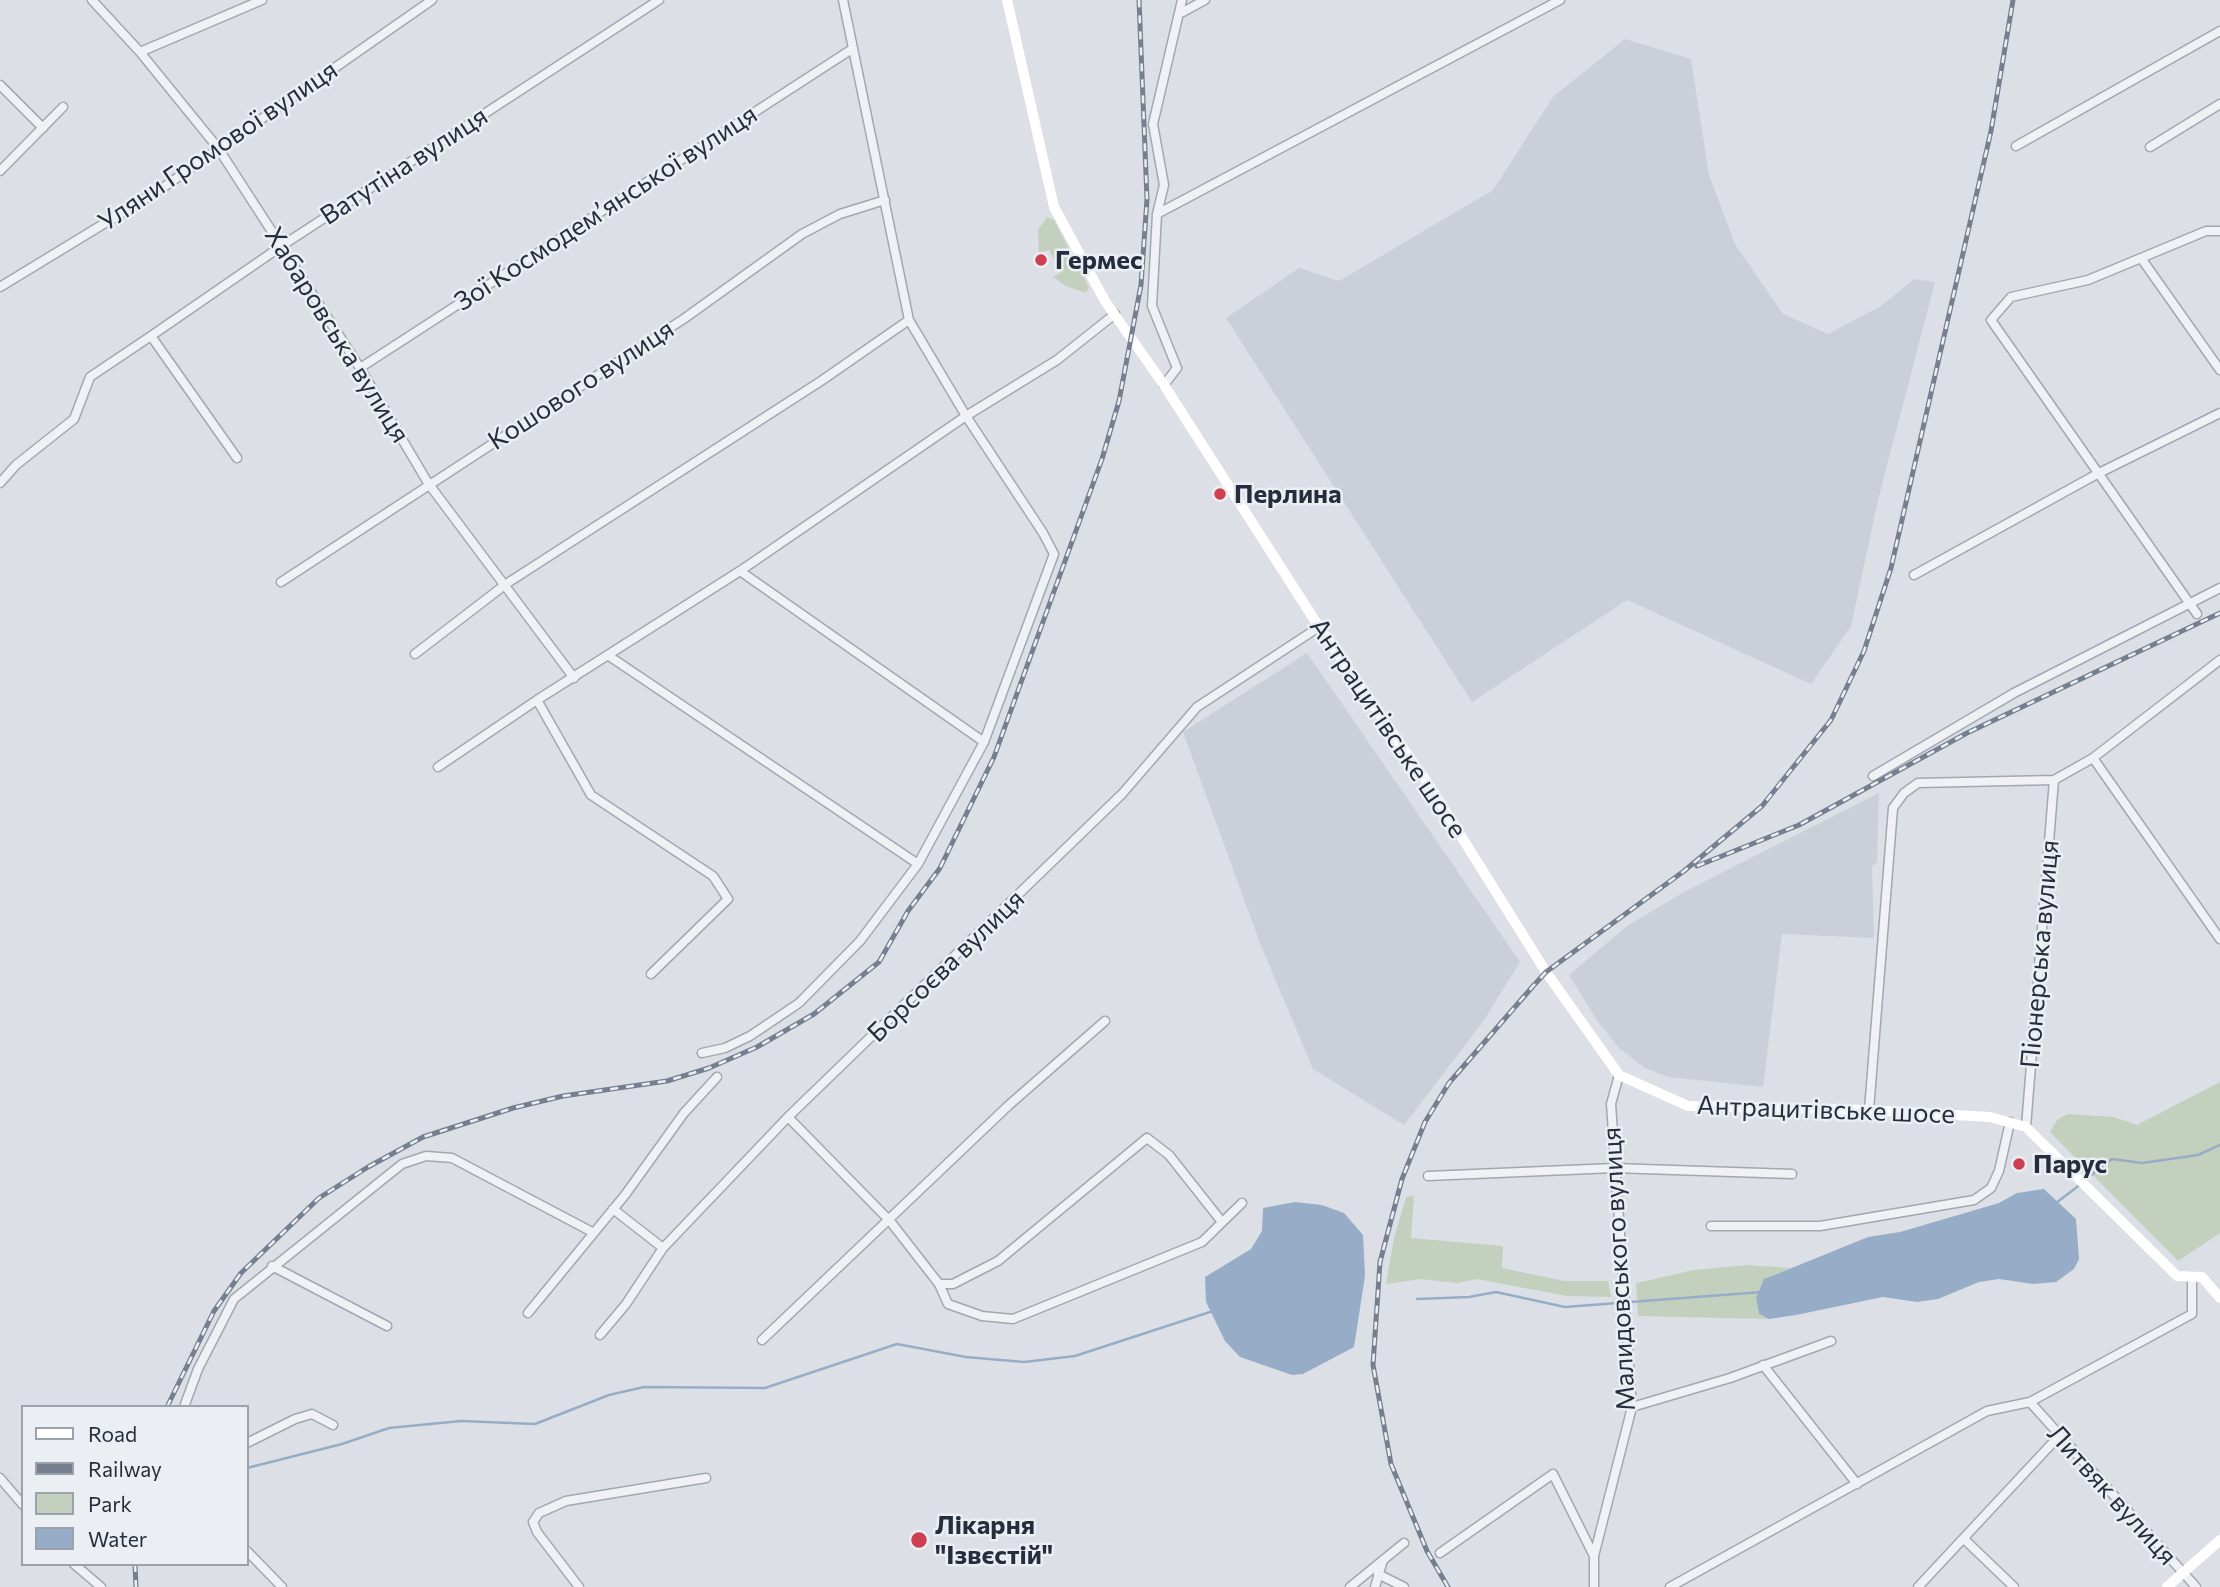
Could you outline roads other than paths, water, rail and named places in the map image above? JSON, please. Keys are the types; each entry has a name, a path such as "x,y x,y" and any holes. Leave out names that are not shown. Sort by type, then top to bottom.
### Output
{"main road":[{"name":"Антрацитівське шосе","path":"1007,0 1054,206 1115,314 1164,385 1319,627 1431,788 1546,972 1619,1075 1688,1106 1869,1110 1990,1117 2026,1127"},
{"path":"2026,1127 2178,1276 2202,1277 2220,1298"},
{"path":"2167,1587 2220,1540"}],"street":[{"name":"Хабаровська вулиця","path":"92,0 140,52 218,148 283,246 428,484 506,584 574,678"},
{"path":"140,52 262,0"},
{"name":"Уляни Громової вулиця","path":"0,287 161,189 432,0"},
{"name":"Ватутіна вулиця","path":"0,483 16,465 74,419 90,377 283,246 659,0"},
{"path":"702,1053 750,1036 799,1003 860,941 918,864 984,742 1054,554 1044,533 966,416 909,320 843,0"},
{"path":"1164,385 1177,369 1152,306 1157,214 1164,185 1153,124 1182,0"},
{"path":"1181,13 1205,0"},
{"path":"1157,214 1560,0"},
{"path":"2016,146 2220,31"},
{"name":"Зої Космодем’янської вулиця","path":"359,368 852,49"},
{"path":"0,85 43,128"},
{"path":"2150,147 2220,104"},
{"path":"0,171 63,107"},
{"name":"Кошового вулиця","path":"281,582 685,318 802,234 840,214 885,200"},
{"path":"2197,614 1991,320 2011,297 2088,280 2206,231 2220,231"},
{"path":"2141,258 2220,370"},
{"path":"438,767 537,700 740,571 966,416 1057,360 1115,314"},
{"path":"415,654 506,584 821,382 909,320"},
{"path":"151,336 237,458"},
{"path":"1914,575 2099,473 2220,413"},
{"path":"740,571 984,742"},
{"path":"1873,776 2014,693 2220,588"},
{"name":"Борсоєва вулиця","path":"600,1335 626,1304 663,1248 788,1117 1122,794 1197,707 1319,627"},
{"path":"609,656 918,864"},
{"path":"1869,1110 1893,808 1904,793 1918,783 2054,780 2093,758 2220,660"},
{"path":"537,700 591,795 713,876 728,900 651,974"},
{"path":"2093,758 2220,939"},
{"name":"Піонерська вулиця","path":"2026,1127 2054,780"},
{"path":"762,1340 1009,1105 1105,1021"},
{"name":"Малидовського вулиця","path":"1594,1587 1594,1556 1632,1407 1611,1104 1619,1075"},
{"path":"528,1313 613,1209 684,1113 717,1077"},
{"path":"788,1117 890,1221 939,1284 948,1304 982,1316 1013,1319 1163,1260 1202,1242 1242,1203"},
{"path":"1712,1226 1820,1226 1974,1200 1991,1188 1999,1171 2010,1122"},
{"path":"939,1284 953,1284 998,1261 1146,1138 1169,1155 1222,1223"},
{"path":"185,1405 198,1369 234,1299 402,1164 426,1156 452,1158 594,1233"},
{"path":"1428,1177 1614,1168 1792,1174"},
{"path":"613,1209 663,1248"},
{"path":"272,1266 387,1326"},
{"path":"1670,1587 1987,1411 2029,1402 2192,1314 2192,1277"},
{"path":"1632,1407 1730,1378 1831,1340"},
{"path":"1763,1365 1857,1484"},
{"name":"Литвяк вулиця","path":"2029,1402 2196,1587"},
{"path":"248,1442 295,1419 312,1415 333,1425"},
{"path":"1918,1587 2058,1437"},
{"path":"1440,1553 1553,1474 1594,1556"},
{"path":"0,1478 21,1503"},
{"path":"579,1587 537,1532 533,1522 539,1513 565,1501 706,1478"},
{"path":"1964,1539 2014,1587"},
{"path":"1350,1587 1404,1543"},
{"path":"248,1551 282,1587"},
{"path":"1376,1587 1384,1558"},
{"path":"76,1566 101,1587"},
{"path":"1378,1574 1404,1587"}],"water":[{"path":"2044,1189 2076,1219 2079,1259 2074,1269 2056,1282 2033,1284 1999,1279 1979,1282 1938,1299 1917,1302 1883,1297 1769,1319 1759,1314 1756,1298 1764,1279 1868,1237 1900,1232 1999,1203 2017,1193"},
{"path":"1295,1202 1322,1205 1344,1213 1363,1235 1365,1276 1354,1347 1303,1374 1292,1375 1240,1357 1225,1341 1206,1302 1205,1277 1251,1249 1262,1231 1263,1208"}],"waterway":[{"path":"2086,1179 2112,1159 2142,1163 2198,1155 2220,1145"},
{"path":"2056,1203 2081,1184"},
{"path":"1417,1299 1469,1297 1496,1292 1565,1307 1762,1292"},
{"path":"248,1468 342,1444 389,1428 461,1421 535,1424 609,1395 644,1387 765,1388 897,1344 966,1357 1024,1362 1075,1356 1213,1311"}],"railway":[{"path":"168,1405 214,1311 241,1273 319,1198 368,1167 423,1137 513,1108 563,1096 667,1081 709,1068 757,1047 814,1014 879,962 908,911 940,868 994,757 1102,459 1119,401 1141,285 1147,199 1139,0"},
{"path":"1448,1587 1427,1551 1391,1464 1373,1365 1380,1262 1402,1179 1425,1122 1449,1083 1546,972 1684,871 1762,806 1831,720 1864,651 1891,568 1991,131 2013,0"},
{"path":"1697,866 1799,825 1967,733 2220,613"},
{"path":"135,1566 136,1587"}],"place":[{"name":"Гермес","path":"1041,260"},
{"name":"Перлина","path":"1220,494"},
{"name":"Парус","path":"2019,1164"},
{"name":"Лікарня \"Ізвєстій\"","path":"919,1540"}]}
